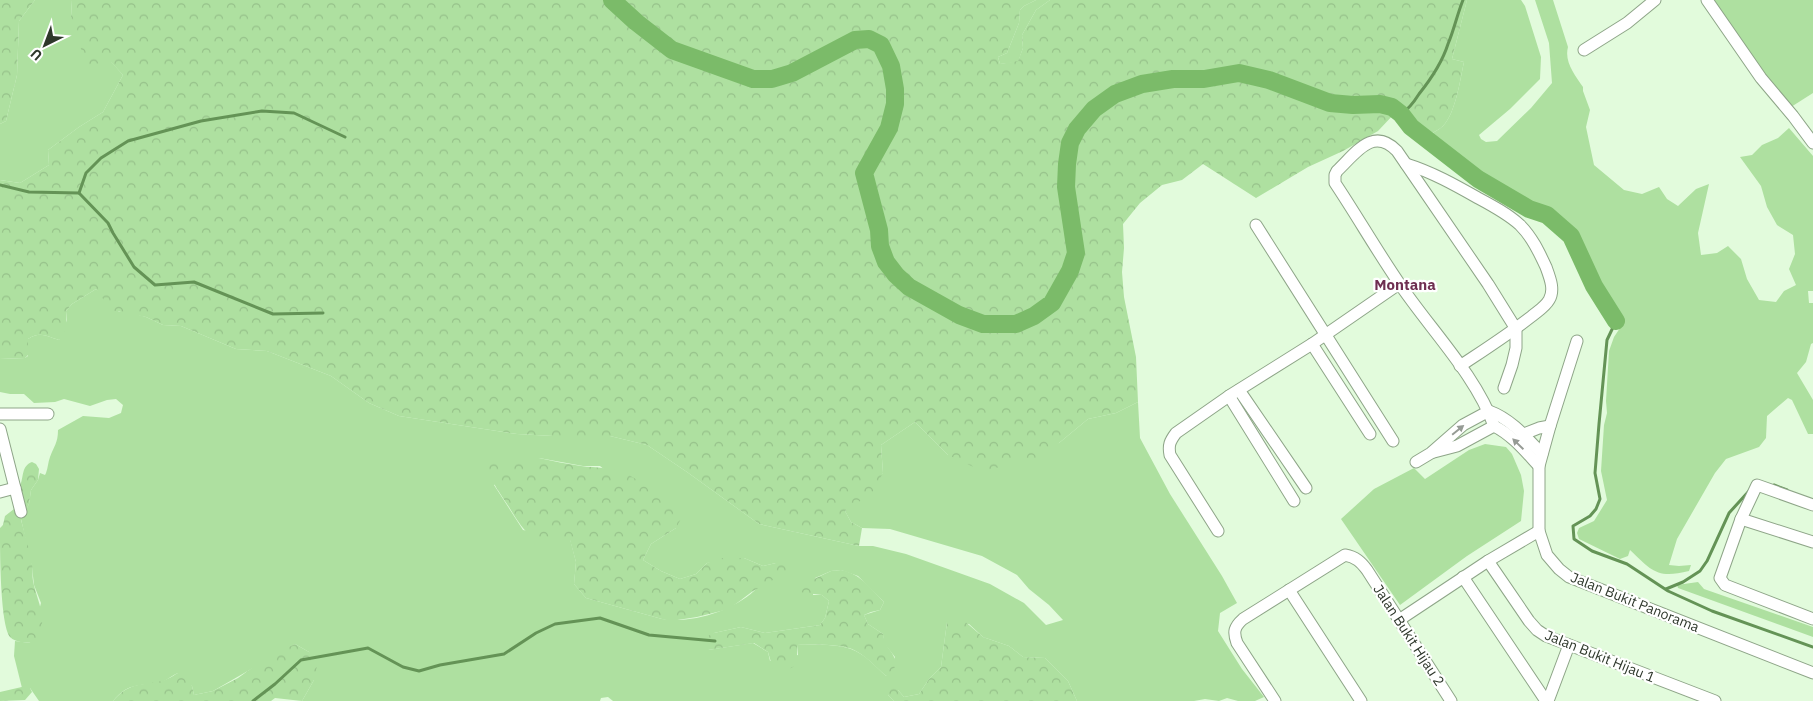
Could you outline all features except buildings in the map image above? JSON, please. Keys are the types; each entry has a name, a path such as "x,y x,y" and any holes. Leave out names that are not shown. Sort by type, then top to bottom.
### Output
{"street":[{"path":"1584,50 1627,23 1655,0"},
{"path":"1706,0 1761,78 1794,116 1813,144"},
{"path":"1504,388 1516,348 1516,329 1488,284 1397,151 1386,141 1373,141 1357,152 1337,171 1334,179 1399,284 1460,366 1489,411 1494,426 1541,460"},
{"path":"1406,164 1435,175 1494,206 1520,225 1529,235 1539,252 1550,278 1552,289 1548,302 1516,329 1460,366"},
{"path":"1256,225 1327,334 1393,441"},
{"path":"1218,531 1170,455 1168,448 1170,440 1176,433 1234,393 1312,344 1399,284"},
{"name":"Jalan Bukit Panorama","path":"1577,341 1541,460 1539,531 1547,555 1559,569 1570,576 1813,673"},
{"path":"1312,344 1370,434"},
{"path":"1234,393 1306,488"},
{"path":"1234,393 1294,500"},
{"path":"1431,454 1463,425 1489,411 1502,416 1524,434 1541,460"},
{"path":"0,414 48,414"},
{"path":"1416,462 1431,454 1456,446 1494,426"},
{"path":"1524,434 1538,428 1550,426"},
{"path":"0,429 21,512"},
{"path":"1813,505 1757,485 1741,519 1720,573 1722,582 1725,585 1813,619"},
{"path":"0,492 15,488"},
{"path":"1741,519 1813,542"},
{"path":"1399,620 1488,561 1539,531"},
{"name":"Jalan Bukit Hijau 2","path":"1289,590 1345,555 1352,556 1360,561 1451,701"},
{"name":"Jalan Bukit Hijau 1","path":"1488,561 1529,622 1546,636 1715,701"},
{"path":"1463,577 1547,701"},
{"path":"1275,701 1237,643 1234,629 1243,619 1289,590 1360,701"},
{"path":"1547,701 1569,645"}],"green space":[{"path":"0,0 35,0 19,21 17,75 6,121 0,124"},
{"path":"35,0 72,0 71,17 123,75 103,112 48,150 49,165 20,183 0,180 0,124 6,121 17,75 19,21"},
{"path":"72,0 1036,0 1020,10 1019,23 1007,53 998,57 1000,64 1018,61 1023,48 1022,35 1036,10 1050,0 1467,0 1452,59 1464,62 1459,86 1451,113 1443,126 1438,130 1429,135 1395,113 1378,131 1343,151 1308,167 1256,198 1203,164 1182,180 1162,185 1140,203 1123,224 1122,272 1124,297 1136,357 1138,402 1116,413 1088,419 1059,443 1032,460 982,471 948,455 915,422 881,445 883,473 872,493 845,511 851,522 862,528 859,546 759,524 647,445 610,436 517,434 399,416 369,403 331,376 267,351 236,349 181,326 163,325 146,317 111,310 96,289 72,304 66,311 66,326 59,340 36,335 28,339 28,355 25,358 0,359 0,180 20,183 49,165 48,150 103,112 123,75 111,62 86,65 71,17"},
{"path":"1036,0 1050,0 1036,10 1022,35 1023,48 1018,62 1000,64 998,57 1007,53 1019,23 1020,10"},
{"path":"1467,0 1521,0 1525,6 1541,57 1540,79 1510,109 1479,135 1481,139 1486,142 1497,141 1531,108 1552,83 1549,43 1535,0 1553,0 1568,47 1569,63 1583,87 1590,110 1586,127 1594,165 1624,190 1642,194 1659,187 1667,199 1678,206 1696,189 1709,184 1698,233 1701,255 1717,253 1728,246 1741,259 1747,279 1759,300 1776,302 1784,291 1796,285 1789,269 1795,254 1793,235 1777,225 1767,207 1761,186 1740,157 1752,155 1762,145 1778,138 1789,128 1813,156 1813,291 1808,291 1809,303 1813,303 1813,343 1811,344 1806,362 1797,373 1813,400 1813,434 1808,434 1792,400 1788,398 1767,416 1766,438 1759,447 1726,459 1715,473 1677,539 1669,565 1691,565 1689,571 1669,574 1662,573 1650,568 1630,550 1628,556 1620,559 1579,539 1577,533 1579,528 1594,521 1607,500 1601,471 1604,425 1607,413 1609,351 1614,337 1620,328 1621,320 1616,309 1605,299 1585,247 1574,233 1542,208 1518,198 1456,156 1429,135 1441,127 1447,120 1457,95 1464,62 1452,59"},
{"path":"1707,0 1813,0 1813,93 1791,107 1758,68"},
{"path":"96,289 119,312 128,312 146,317 163,325 181,326 236,349 267,351 331,376 369,403 399,416 517,434 610,436 647,445 759,524 859,546 873,546 906,554 990,584 1024,603 1046,625 1063,620 1049,605 1029,589 1017,575 982,556 890,529 862,528 851,522 845,511 883,473 881,445 915,422 948,455 1059,443 1088,419 1116,413 1138,402 1140,438 1170,494 1237,603 1220,613 1218,631 1242,669 1264,697 1255,701 1238,701 1227,698 1219,701 1205,699 1194,701 1077,701 1068,681 1045,658 1023,657 1009,646 983,637 969,624 947,622 941,667 929,679 919,694 904,697 898,690 888,695 894,701 613,701 608,697 601,698 600,701 302,701 314,680 309,652 295,644 213,691 194,695 192,686 178,673 164,681 131,687 119,694 113,701 39,701 30,688 22,688 14,656 15,641 30,643 41,603 34,585 32,567 21,519 29,504 31,490 38,480 40,473 45,475 46,473 49,459 57,441 58,430 83,416 109,418 121,413 123,405 116,399 90,406 64,399 55,402 34,403 24,394 0,392 0,359 25,358 28,356 28,339 36,335 59,340 67,320 66,311 72,304","holes":["539,458 583,466 600,466 676,528 651,544 643,560 661,571 680,579 696,574 707,563 744,558 763,566 776,563 757,588 745,598 723,610 698,618 686,620 662,619 586,598 574,584 576,562 570,539 523,530 494,485","841,570 858,576 884,602 880,610 864,615 868,624 883,634 884,643 895,657 886,676 861,654 838,646 797,645 798,655 770,661 768,652 753,643 708,650 714,633 741,627 765,633 820,625 825,618 829,601 822,595 813,595 815,578 831,571"]},
{"path":"1485,444 1506,447 1512,454 1521,475 1524,491 1521,521 1467,556 1400,605 1341,519 1374,489 1414,468 1425,479 1469,450"},
{"path":"539,458 621,472 642,483 663,499 682,517 676,528 651,544 643,560 661,571 680,579 696,574 707,563 722,558 744,558 763,566 776,563 798,566 753,591 729,609 671,621 586,598 574,584 576,562 570,540 548,542 533,537 527,532 502,497 485,467 504,459"},
{"path":"32,462 39,469 38,480 31,490 29,504 21,520 30,554 33,581 42,613 41,629 32,643 12,639 7,629 1,586 0,528 3,525 5,516 14,509 24,469"},
{"path":"841,570 860,578 884,602 880,610 864,615 868,624 883,634 886,644 894,656 896,666 886,676 861,654 852,649 839,646 797,645 797,664 783,670 773,669 768,652 754,643 708,650 700,643 714,633 741,627 765,633 820,625 825,618 829,601 822,595 798,592 797,587 831,571"},
{"path":"1698,582 1704,589 1813,627 1813,637 1678,588 1677,585"},
{"path":"954,617 962,619 983,637 1009,646 1023,657 1045,658 1068,681 1077,701 894,701 888,695 891,687 898,690 904,697 919,694 929,679 941,667 947,622"},
{"path":"295,644 309,652 317,666 314,680 302,701 275,698 271,701 113,701 130,688 165,680 184,670 194,695 213,691 238,678 267,657"},
{"path":"26,686 32,692 25,700 0,701 0,692"}],"waterway":[{"path":"612,0 636,22 672,50 753,79 772,79 792,73 855,40 869,39 881,45 891,66 895,89 895,104 889,128 864,173 879,230 880,246 886,262 909,287 959,315 983,324 1016,324 1034,316 1052,303 1070,271 1076,253 1066,187 1070,143 1077,129 1094,109 1115,94 1142,84 1173,79 1204,79 1239,73 1269,80 1330,103 1353,105 1380,104 1392,107 1401,114 1411,127 1478,179 1529,209 1547,215 1571,236 1594,286 1616,321"},
{"path":"1401,114 1413,103 1432,77 1446,51 1463,0"},
{"path":"79,193 86,173 101,158 128,141 201,121 262,111 294,113 345,137"},
{"path":"0,185 29,192 79,193 108,223 134,267 155,285 194,282 273,314 323,313"},
{"path":"1616,321 1607,340 1599,424 1595,473 1600,499 1596,509 1590,516 1573,526 1574,539 1592,551 1627,564 1668,591 1712,611 1813,647"},
{"path":"1774,485 1787,490"},
{"path":"1666,589 1683,582 1700,571 1707,561 1729,513 1749,491"},
{"path":"253,701 301,660 368,648 403,667 419,671 440,665 504,654 536,633 555,624 600,618 649,635 715,641"}],"district":[{"name":"Montana","path":"1405,285"}]}
